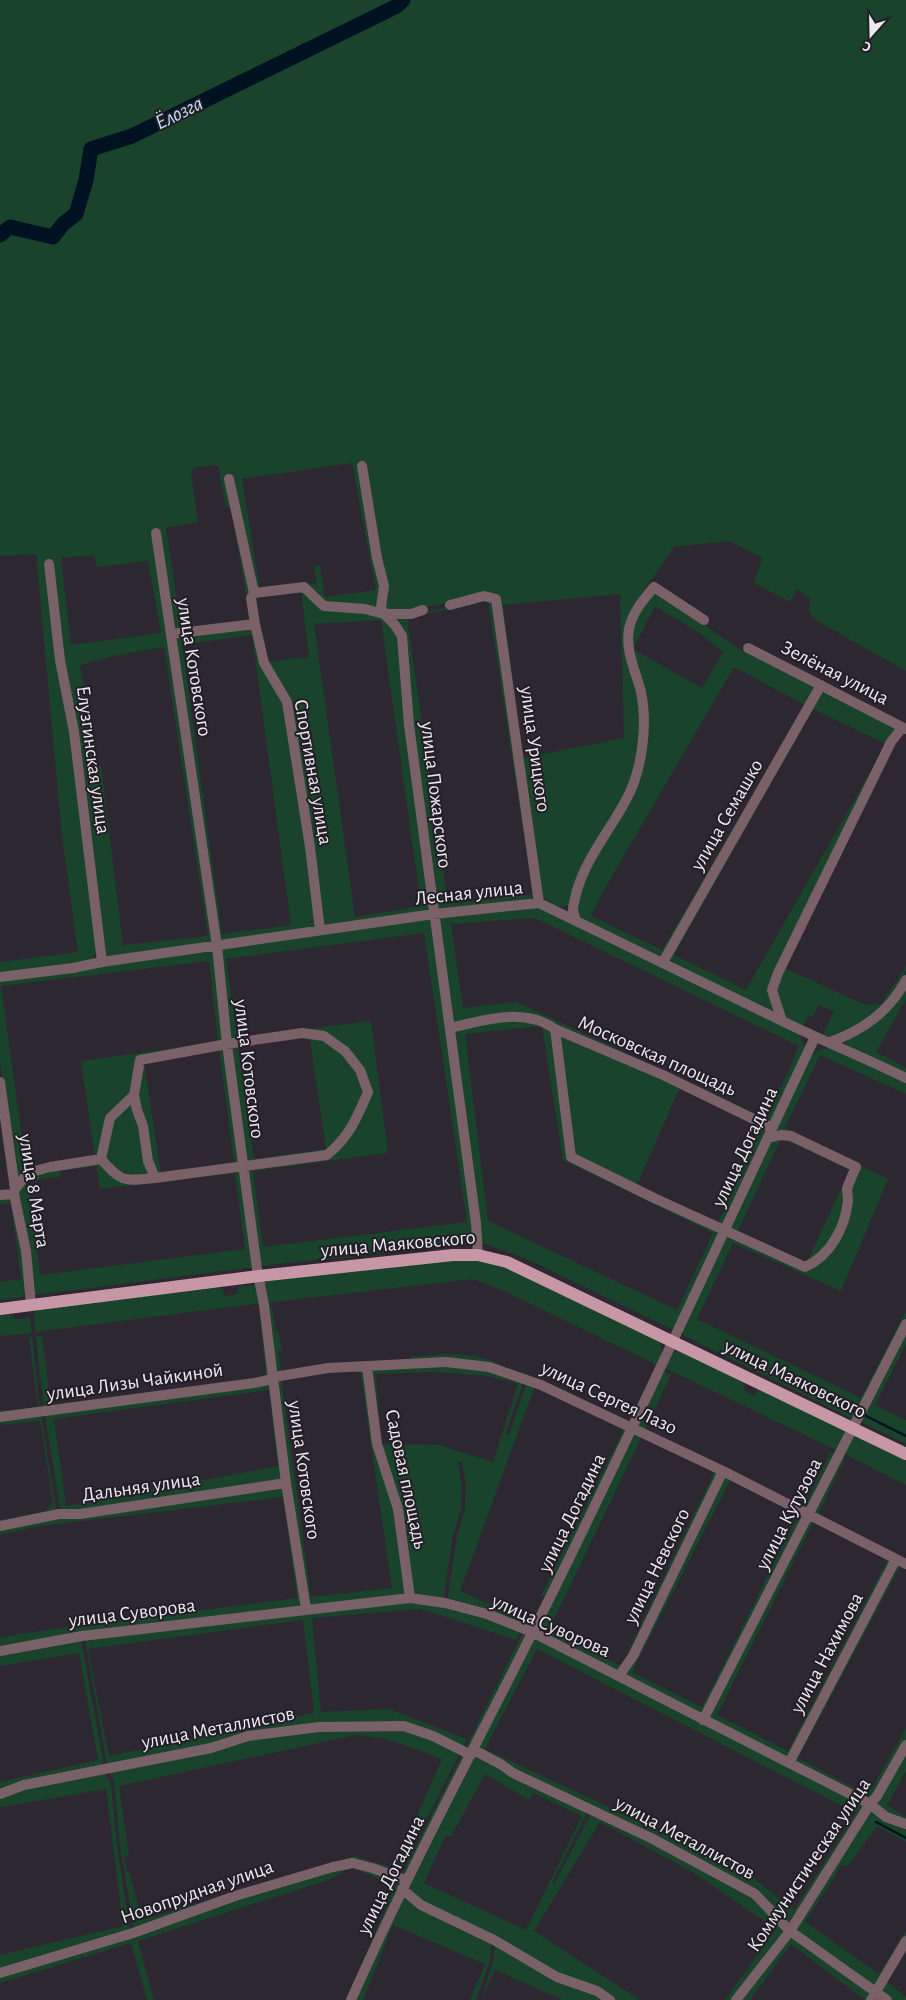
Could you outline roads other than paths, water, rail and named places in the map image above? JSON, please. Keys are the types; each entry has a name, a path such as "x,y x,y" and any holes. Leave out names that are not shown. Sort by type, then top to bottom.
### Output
{"main road":[{"name":"улица Маяковского","path":"0,1309 258,1276 453,1255 478,1255 507,1262 906,1454"}],"street":[{"path":"362,466 384,586 381,607 384,614"},
{"name":"Спортивная улица","path":"229,479 254,593 251,598 264,663 286,702 310,847 320,930"},
{"name":"улица Котовского","path":"156,534 217,946 227,1044 258,1276 274,1376 286,1483 306,1609"},
{"name":"Елузгинская улица","path":"50,564 60,660 74,732 102,962"},
{"path":"254,593 304,587 324,606 365,609 384,614 411,614 423,610"},
{"path":"576,920 573,908 584,873 601,840 627,799 636,774 644,733 644,709 634,665 629,652 628,640 629,628 636,609 654,587 704,620"},
{"name":"улица Урицкого","path":"450,605 484,596 496,599 539,903"},
{"name":"улица Пожарского","path":"384,614 402,636 409,725 476,1223 478,1255"},
{"path":"171,634 255,624"},
{"name":"Зелёная улица","path":"748,648 904,728"},
{"name":"улица Семашко","path":"663,962 821,685"},
{"path":"782,1021 772,990 778,973 890,742 904,728"},
{"name":"Лесная улица","path":"0,976 73,968 102,962 434,914 539,903 815,1037 830,1042 906,1078"},
{"path":"560,912 573,908"},
{"path":"830,1042 856,1031 875,1019 895,998 906,980"},
{"name":"Московская площадь","path":"450,1028 490,1018 527,1017 546,1023 555,1029 663,1075 770,1133"},
{"name":"Московская площадь","path":"555,1029 571,1157 725,1232"},
{"path":"100,1159 116,1176 127,1181 155,1178 244,1165 327,1155 341,1144 356,1121 368,1092 360,1070 345,1051 324,1036 302,1033 140,1060 134,1094 143,1126 148,1161 155,1178"},
{"name":"улица Догадина","path":"351,2000 404,1885 633,1428 815,1037"},
{"name":"улица 8 Марта","path":"0,1082 14,1191 26,1251 31,1305"},
{"path":"100,1159 110,1118 134,1094"},
{"path":"725,1232 805,1267 816,1262 826,1253 840,1231 848,1201 847,1188 856,1167 791,1136 770,1133"},
{"path":"0,1195 14,1191 28,1173 50,1167 100,1159"},
{"name":"улица Кутузова","path":"703,1720 906,1324"},
{"name":"улица Сергея Лазо","path":"274,1376 328,1368 446,1362 490,1367 541,1386 633,1428 723,1471 906,1564"},
{"name":"Садовая площадь","path":"367,1367 377,1444 398,1509 410,1598"},
{"name":"улица Лизы Чайкиной","path":"0,1417 254,1383 268,1380 274,1376"},
{"name":"улица Невского","path":"620,1676 633,1656 723,1471"},
{"name":"Дальняя улица","path":"0,1526 59,1514 80,1514 286,1483"},
{"name":"улица Нахимова","path":"789,1763 896,1559"},
{"name":"улица Суворова","path":"0,1651 82,1636 306,1609 410,1598 445,1603 486,1614 532,1632 870,1804 886,1817 906,1824"},
{"name":"улица Металлистов","path":"0,1794 24,1785 211,1748 248,1736 319,1727 404,1726 502,1765 513,1773 651,1838 755,1894 790,1932 874,1995 887,2000"},
{"name":"Коммунистическая улица","path":"736,2000 790,1932 870,1804 877,1796 906,1745"},
{"name":"Новопрудная улица","path":"0,1973 133,1933 235,1896 353,1863 372,1868 404,1885 421,1905 494,1940 557,1977 597,1991 610,2000"},
{"path":"874,1995 906,1941"}],"waterway":[{"name":"Ёлозга","path":"0,235 10,227 53,237 63,224 76,214 86,180 91,149 132,136 397,6 403,0"},
{"path":"773,1371 857,1412"},
{"path":"862,1414 906,1436"},
{"path":"876,1822 906,1838"}]}
